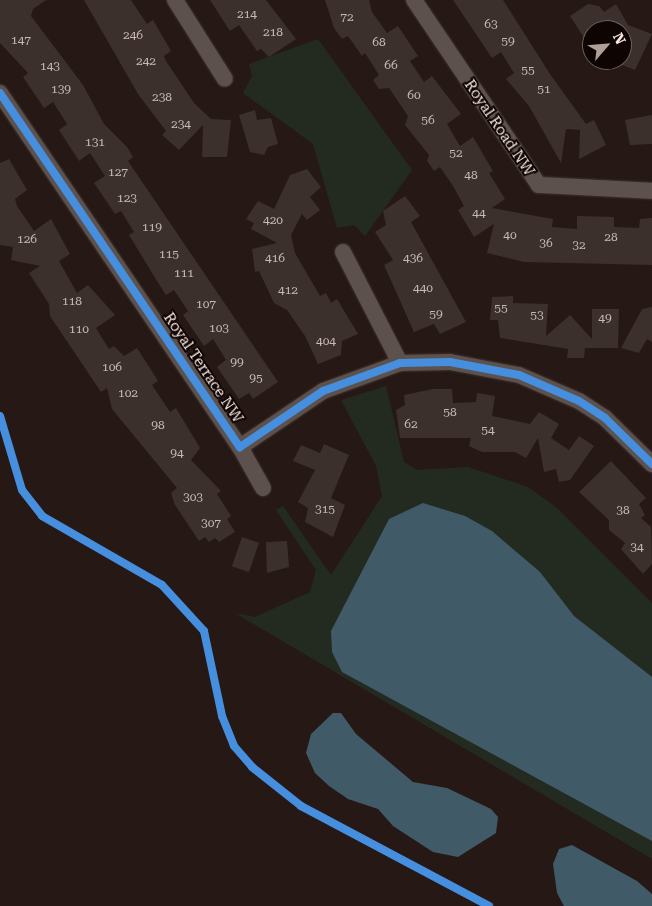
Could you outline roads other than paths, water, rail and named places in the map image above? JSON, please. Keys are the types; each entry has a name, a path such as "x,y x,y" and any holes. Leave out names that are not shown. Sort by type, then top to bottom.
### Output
{"street":[{"path":"175,0 225,79"},
{"name":"Royal Road NW","path":"414,0 539,185 652,191"},
{"name":"Royal Terrace NW","path":"0,93 240,448 323,391 400,363 450,362 549,386 605,418 652,464"},
{"path":"343,252 400,363"},
{"path":"240,448 263,488"}],"water":[{"path":"423,503 465,516 492,531 540,572 574,616 652,677 652,841 342,672 332,652 331,631 389,519"},
{"path":"333,713 341,713 356,734 413,782 447,788 491,809 498,817 496,833 458,857 433,852 393,826 378,809 348,799 329,786 315,773 306,753 311,734"},
{"path":"572,845 637,881 652,894 652,906 564,906 557,893 553,864 559,849"}]}
